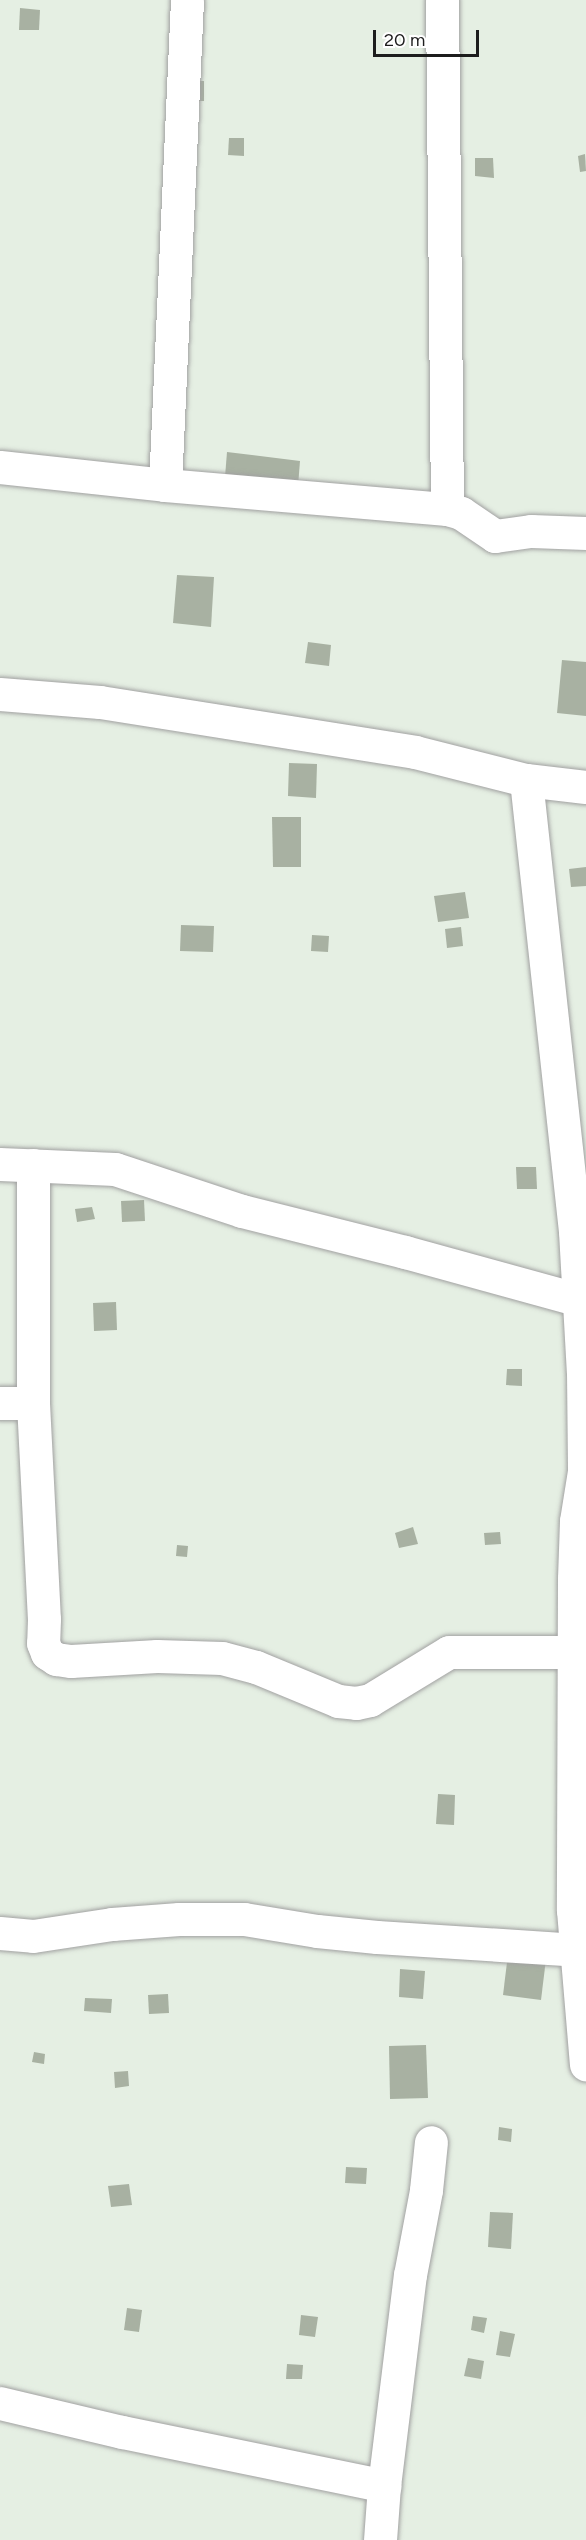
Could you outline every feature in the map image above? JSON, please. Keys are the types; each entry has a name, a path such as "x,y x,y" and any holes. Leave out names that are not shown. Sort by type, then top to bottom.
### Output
{"street":[{"path":"165,485 187,0"},
{"path":"442,0 447,509"},
{"path":"0,467 165,485 447,509 461,513 495,536 531,531 586,533"},
{"path":"0,694 100,702 416,752 526,780 586,787"},
{"path":"526,780 574,1119 575,1231 583,1372 584,1471 576,1521 575,1652 580,1856 573,1910 586,2064"},
{"path":"0,1164 115,1169 242,1211 405,1251 579,1300"},
{"path":"33,1165 33,1403 44,1619 43,1643 47,1653 56,1659 71,1661 157,1656 222,1658 256,1667 338,1701 356,1703 370,1700 449,1652 575,1652"},
{"path":"0,1403 33,1403"},
{"path":"0,1933 33,1936 179,1918 244,1919 316,1931 377,1937 577,1950"},
{"path":"380,2540 384,2486 410,2275 426,2190 431,2142"},
{"path":"0,2403 122,2432 384,2486"}],"building":[{"path":"20,8 40,10 39,30 19,30"},
{"path":"189,81 204,81 204,101 189,101"},
{"path":"229,138 244,138 244,156 228,155"},
{"path":"585,154 586,171 580,172 578,156"},
{"path":"475,158 493,158 494,178 475,176"},
{"path":"227,452 300,461 298,486 225,477"},
{"path":"177,575 214,577 211,627 173,623"},
{"path":"308,642 331,645 329,666 305,663"},
{"path":"562,660 586,662 586,716 557,713"},
{"path":"289,763 317,764 316,798 288,796"},
{"path":"272,817 301,817 301,867 273,867"},
{"path":"586,867 586,886 571,887 569,869"},
{"path":"465,892 469,918 438,922 434,896"},
{"path":"181,925 214,926 213,952 180,951"},
{"path":"461,927 463,946 447,948 445,929"},
{"path":"312,935 329,936 328,952 311,951"},
{"path":"516,1167 536,1167 537,1189 517,1189"},
{"path":"144,1200 145,1221 122,1222 121,1201"},
{"path":"92,1207 95,1219 77,1222 75,1209"},
{"path":"116,1302 117,1330 94,1331 93,1303"},
{"path":"507,1369 522,1369 522,1386 506,1385"},
{"path":"413,1527 418,1544 399,1548 395,1533"},
{"path":"500,1532 501,1544 485,1545 484,1533"},
{"path":"177,1545 188,1546 187,1557 176,1556"},
{"path":"438,1794 455,1795 454,1825 436,1824"},
{"path":"508,1954 546,1959 541,2000 503,1995"},
{"path":"400,1969 425,1971 423,1999 399,1997"},
{"path":"168,1994 169,2013 149,2014 148,1995"},
{"path":"85,1998 112,1999 111,2013 84,2011"},
{"path":"426,2045 428,2098 390,2099 389,2046"},
{"path":"34,2052 45,2054 44,2064 32,2062"},
{"path":"128,2071 129,2086 115,2088 114,2072"},
{"path":"499,2127 512,2129 511,2142 498,2140"},
{"path":"346,2167 367,2168 366,2184 345,2183"},
{"path":"129,2184 132,2205 111,2207 108,2186"},
{"path":"490,2212 513,2213 511,2249 488,2247"},
{"path":"127,2308 142,2310 139,2332 124,2330"},
{"path":"301,2315 318,2317 315,2337 299,2335"},
{"path":"473,2316 487,2318 484,2333 471,2330"},
{"path":"500,2331 515,2334 510,2357 496,2355"},
{"path":"468,2358 484,2361 481,2379 464,2376"},
{"path":"287,2364 303,2365 302,2379 286,2379"}]}
